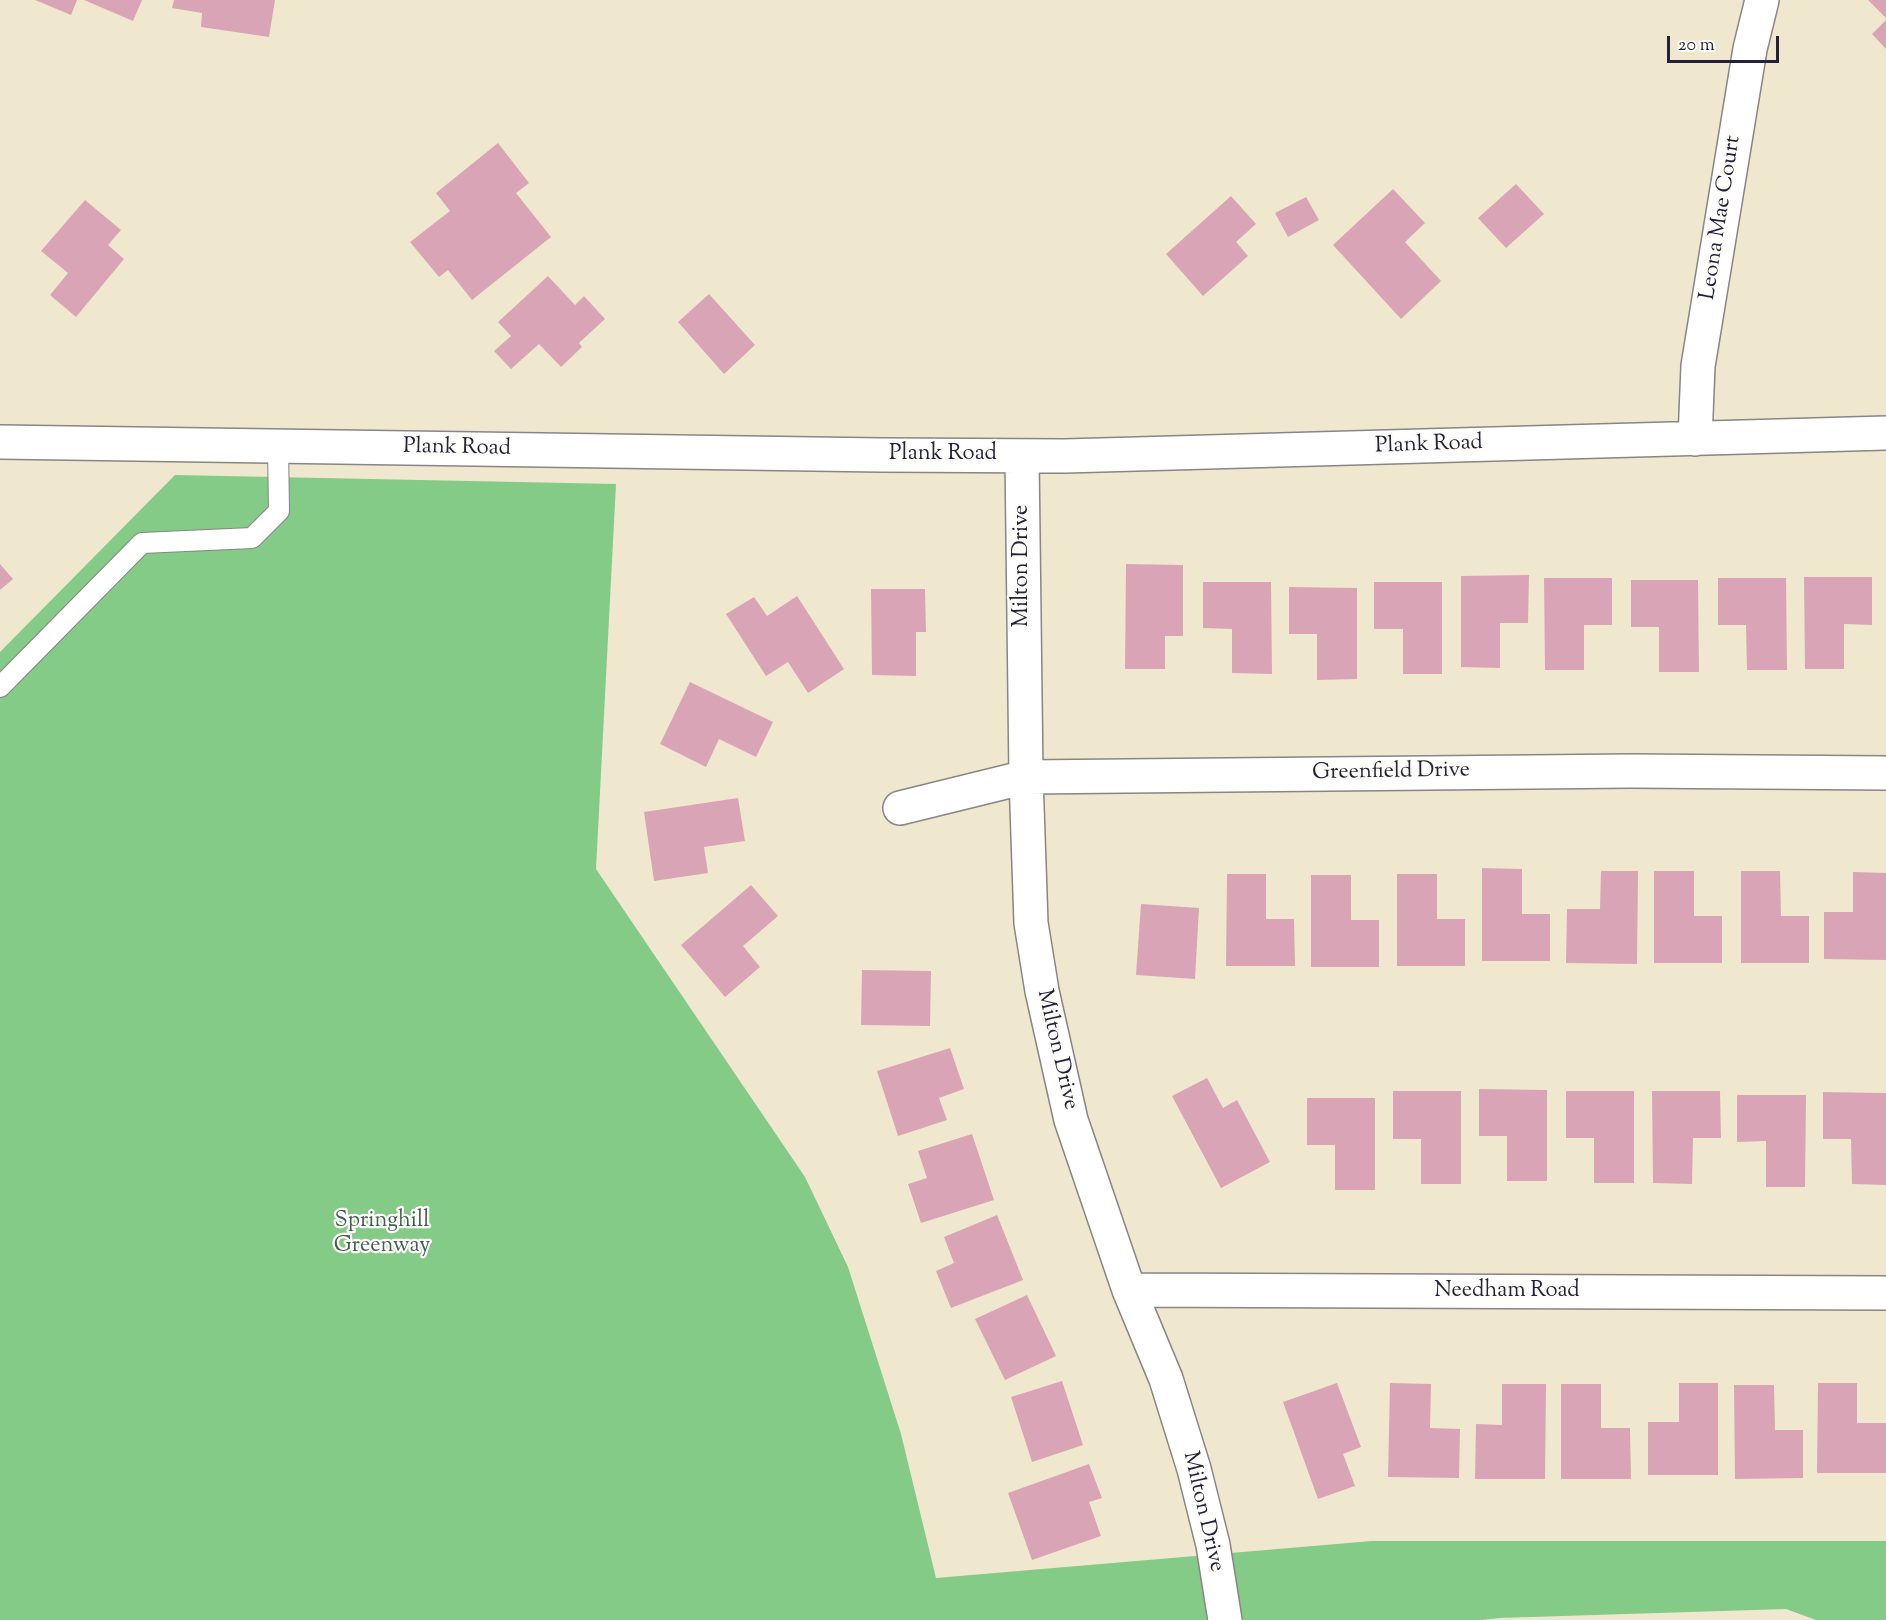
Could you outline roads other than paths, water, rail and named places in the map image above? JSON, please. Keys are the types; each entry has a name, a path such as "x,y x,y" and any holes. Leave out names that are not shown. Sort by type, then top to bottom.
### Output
{"street":[{"name":"Leona Mae Court","path":"1695,438 1698,366 1750,49 1762,0"},
{"name":"Plank Road","path":"0,442 1022,456 1886,433"},
{"name":"Milton Drive","path":"1022,456 1026,777 1031,923 1042,991 1071,1120 1129,1290 1166,1379 1194,1469 1213,1545 1225,1620"},
{"name":"Greenfield Drive","path":"900,808 1026,777 1631,771 1886,773"},
{"name":"Needham Road","path":"1129,1290 1886,1293"}],"lane":[{"path":"0,687 142,543 252,538 279,511 278,447"}],"park label":[{"name":"Springhill Greenway","path":"382,1234"}]}
